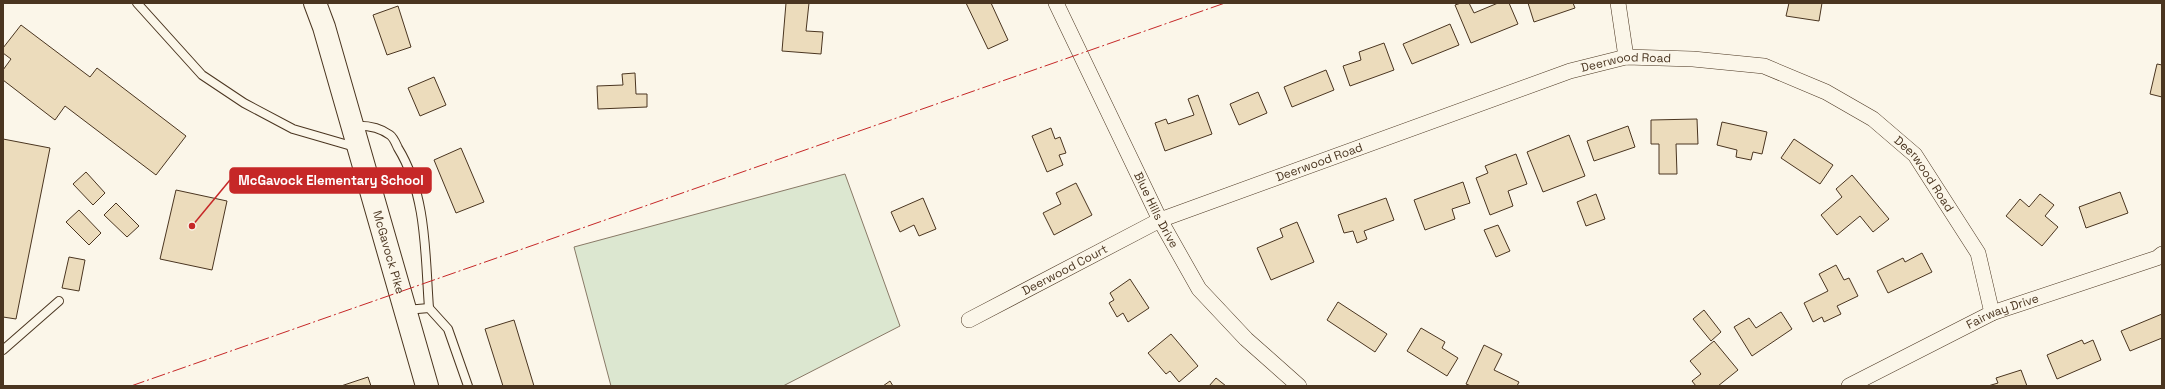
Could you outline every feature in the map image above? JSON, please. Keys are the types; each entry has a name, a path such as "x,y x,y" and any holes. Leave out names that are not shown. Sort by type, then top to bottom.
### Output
{"main road":[{"name":"McGavock Pike","path":"315,3 324,27 427,386"}],"street":[{"name":"Blue Hills Drive","path":"1056,3 1160,220 1199,289 1246,339 1299,386"},
{"path":"1618,3 1626,57"},
{"name":"Deerwood Road","path":"1160,220 1570,71 1626,57 1693,59 1764,66 1826,92 1873,119 1915,155 1978,253 1992,312"},
{"name":"Deerwood Court","path":"969,320 1160,220"},
{"name":"Fairway Drive","path":"1849,386 1992,312 2157,258 2162,254"}],"lane":[{"path":"137,3 202,76 244,103 293,129 358,148"},
{"path":"352,126 368,125 391,136 405,158 417,195 423,232 427,257 429,308 448,329 468,386"},
{"path":"3,350 59,301"},
{"path":"405,310 429,308"}],"green space":[{"path":"845,174 900,326 783,386 611,386 574,247"}],"building":[{"path":"786,3 809,3 806,31 823,32 821,54 782,51"},
{"path":"966,3 991,3 1008,40 988,49"},
{"path":"1469,3 1474,13 1498,3 1509,3 1518,24 1471,43 1455,5"},
{"path":"1528,3 1573,3 1575,8 1534,22"},
{"path":"1789,3 1822,3 1819,21 1786,16"},
{"path":"398,6 411,47 387,55 373,15"},
{"path":"1450,24 1459,45 1412,64 1403,44"},
{"path":"21,25 90,77 97,68 186,136 156,175 65,106 55,120 3,80 3,70 11,59 3,53 3,48"},
{"path":"1384,43 1394,70 1350,86 1343,66 1361,60 1359,52"},
{"path":"2157,64 2162,65 2162,97 2150,94"},
{"path":"1326,70 1334,90 1292,107 1284,87"},
{"path":"635,73 636,94 647,94 647,107 598,109 597,86 623,85 622,74"},
{"path":"434,77 446,105 420,116 408,88"},
{"path":"1258,92 1267,113 1239,125 1230,104"},
{"path":"1198,95 1212,134 1165,151 1155,123 1166,119 1168,124 1194,115 1188,99"},
{"path":"1697,119 1698,144 1676,144 1677,174 1659,174 1659,144 1651,144 1651,120"},
{"path":"1722,122 1767,132 1762,154 1753,152 1751,160 1736,157 1737,150 1717,145"},
{"path":"1628,126 1635,147 1594,161 1587,141"},
{"path":"1051,128 1055,139 1060,137 1066,153 1059,155 1063,165 1047,172 1032,136"},
{"path":"1569,135 1585,176 1543,192 1527,152"},
{"path":"3,139 50,148 16,319 3,317"},
{"path":"1794,139 1833,165 1820,184 1781,158"},
{"path":"461,148 484,202 456,213 434,160"},
{"path":"1516,154 1527,184 1508,191 1513,206 1490,215 1476,178 1488,173 1485,166"},
{"path":"86,172 105,193 93,205 73,184"},
{"path":"1852,175 1889,219 1873,232 1860,216 1837,235 1821,215 1842,197 1836,189"},
{"path":"1463,182 1470,203 1452,209 1455,219 1425,230 1414,200"},
{"path":"1076,183 1092,215 1054,235 1043,213 1061,204 1056,193"},
{"path":"176,190 227,201 212,270 160,259"},
{"path":"2120,192 2128,213 2086,228 2079,207"},
{"path":"1596,194 1605,219 1586,226 1577,202"},
{"path":"2040,194 2054,205 2045,216 2058,227 2042,246 2006,216 2020,199 2029,207"},
{"path":"923,198 936,229 919,236 914,225 900,232 891,212"},
{"path":"1386,198 1394,220 1364,231 1367,239 1357,243 1353,231 1344,233 1338,215"},
{"path":"116,203 139,226 127,237 104,215"},
{"path":"79,210 101,233 89,245 66,222"},
{"path":"1297,222 1314,262 1271,280 1257,248 1283,237 1280,229"},
{"path":"1498,225 1510,251 1496,257 1484,230"},
{"path":"1922,253 1932,272 1888,293 1877,271 1903,258 1905,262"},
{"path":"69,257 85,260 79,291 62,288"},
{"path":"1836,265 1844,280 1849,278 1858,296 1837,306 1841,314 1824,322 1822,317 1813,322 1804,303 1828,291 1819,274"},
{"path":"1130,279 1149,308 1128,322 1123,313 1117,317 1109,303 1114,300 1110,293"},
{"path":"1338,302 1387,334 1375,352 1327,320"},
{"path":"1704,310 1721,332 1711,341 1693,319"},
{"path":"1781,312 1792,329 1752,356 1734,327 1749,318 1756,328"},
{"path":"2162,314 2162,338 2130,351 2121,331"},
{"path":"514,320 534,386 503,386 485,329"},
{"path":"1421,328 1445,342 1442,348 1458,358 1447,376 1407,351"},
{"path":"1171,334 1198,366 1179,382 1170,371 1166,374 1148,353"},
{"path":"2082,340 2084,344 2093,340 2101,360 2057,379 2047,355"},
{"path":"1714,341 1738,370 1718,386 1696,386 1692,381 1701,374 1690,361"},
{"path":"1484,345 1502,354 1494,370 1519,382 1517,386 1471,386 1466,384"},
{"path":"2021,370 2027,386 1988,386 1998,383 1996,378"},
{"path":"368,377 371,386 341,386"},
{"path":"1216,378 1226,386 1209,386"},
{"path":"890,381 893,386 883,386"}],"power":[{"path":"131,386 1225,3"}],"place":[{"name":"McGavock Elementary School","path":"192,226"}]}
